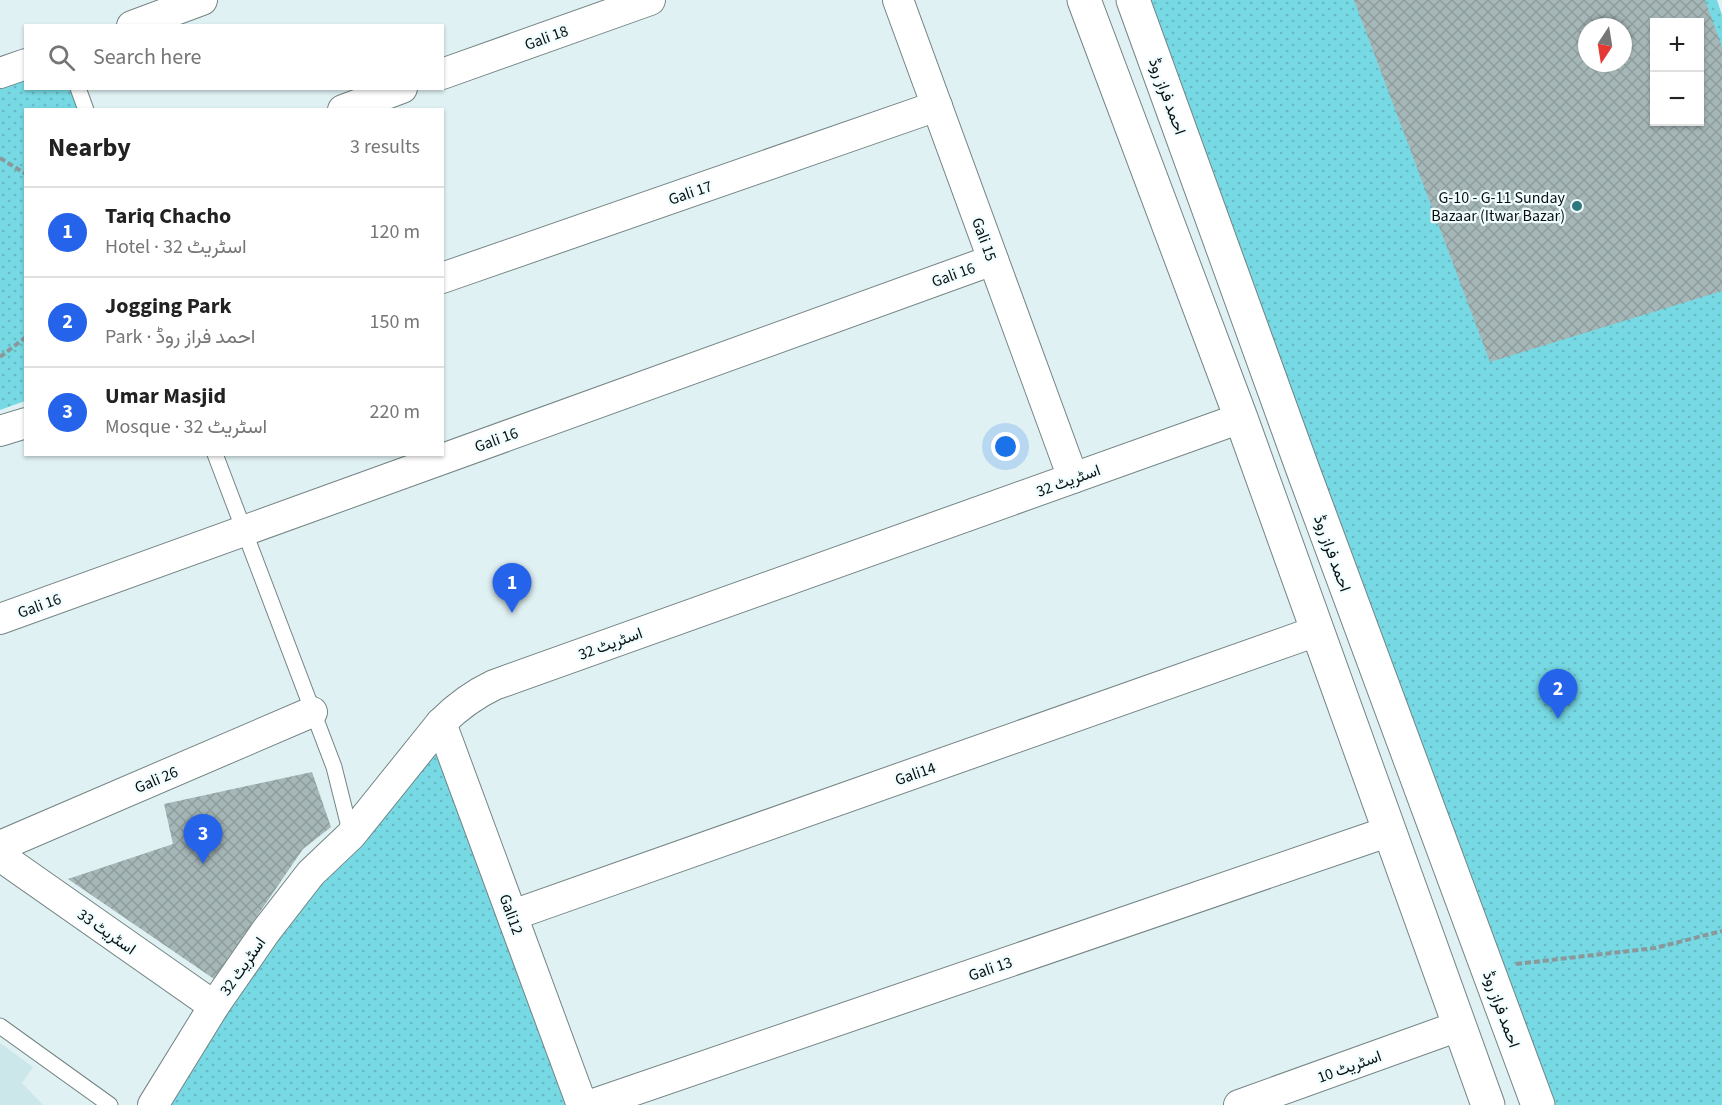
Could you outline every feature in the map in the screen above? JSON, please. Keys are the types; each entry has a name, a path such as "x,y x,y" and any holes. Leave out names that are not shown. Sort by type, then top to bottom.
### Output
{"main road":[{"path":"1084,0 1241,418 1488,1105"},
{"name":"احمد فراز روڈ","path":"1133,0 1303,470 1538,1105"},
{"path":"1265,485 1303,470"}],"street":[{"path":"137,24 202,0"},
{"name":"Gali 18","path":"444,73 650,0"},
{"name":"Gali 15","path":"898,0 1073,478"},
{"path":"0,73 24,65"},
{"path":"348,108 397,90"},
{"name":"Gali 17","path":"444,277 937,106"},
{"name":"Gali 16","path":"0,619 993,260"},
{"name":"اسٹریٹ 32","path":"153,1105 214,1006 266,931 311,873 351,835 441,723 473,695 494,685 1241,418"},
{"path":"0,431 24,424"},
{"name":"Gali14","path":"513,915 1317,631"},
{"name":"Gali 26","path":"0,846 312,712"},
{"name":"Gali12","path":"441,723 582,1105"},
{"name":"Gali 13","path":"591,1105 1390,831"},
{"name":"اسٹریٹ 33","path":"0,856 214,1006"},
{"name":"اسٹریٹ 10","path":"1239,1105 1303,1094 1459,1026"}],"lane":[{"path":"79,90 85,108"},
{"path":"215,456 334,767 351,835"},
{"path":"0,1026 110,1105"}],"path":[{"path":"0,158 24,173"},
{"path":"0,357 24,339"},
{"path":"1487,967 1654,948 1722,931"}],"shaded area":[{"path":"1137,0 1717,0 1722,15 1722,1105 1538,1105"},
{"path":"24,64 24,90 71,90 78,108 24,108 24,401 0,410 0,73"},
{"path":"441,723 582,1105 153,1105"},
{"path":"0,1043 33,1067 22,1083 43,1105 0,1105"}],"building":[{"name":"G-10 - G-11 Sunday Bazaar (Itwar Bazar)","path":"1354,0 1705,0 1722,47 1722,291 1490,362"},
{"path":"312,772 331,827 303,849 214,979 68,879 173,844 164,804"}],"place":[{"name":"G-10 - G-11 Sunday Bazaar (Itwar Bazar)","path":"1577,206"},
{"name":"Tariq Chacho","path":"512,613"},
{"name":"Jogging Park","path":"1558,719"},
{"name":"Umar Masjid","path":"203,864"}]}
